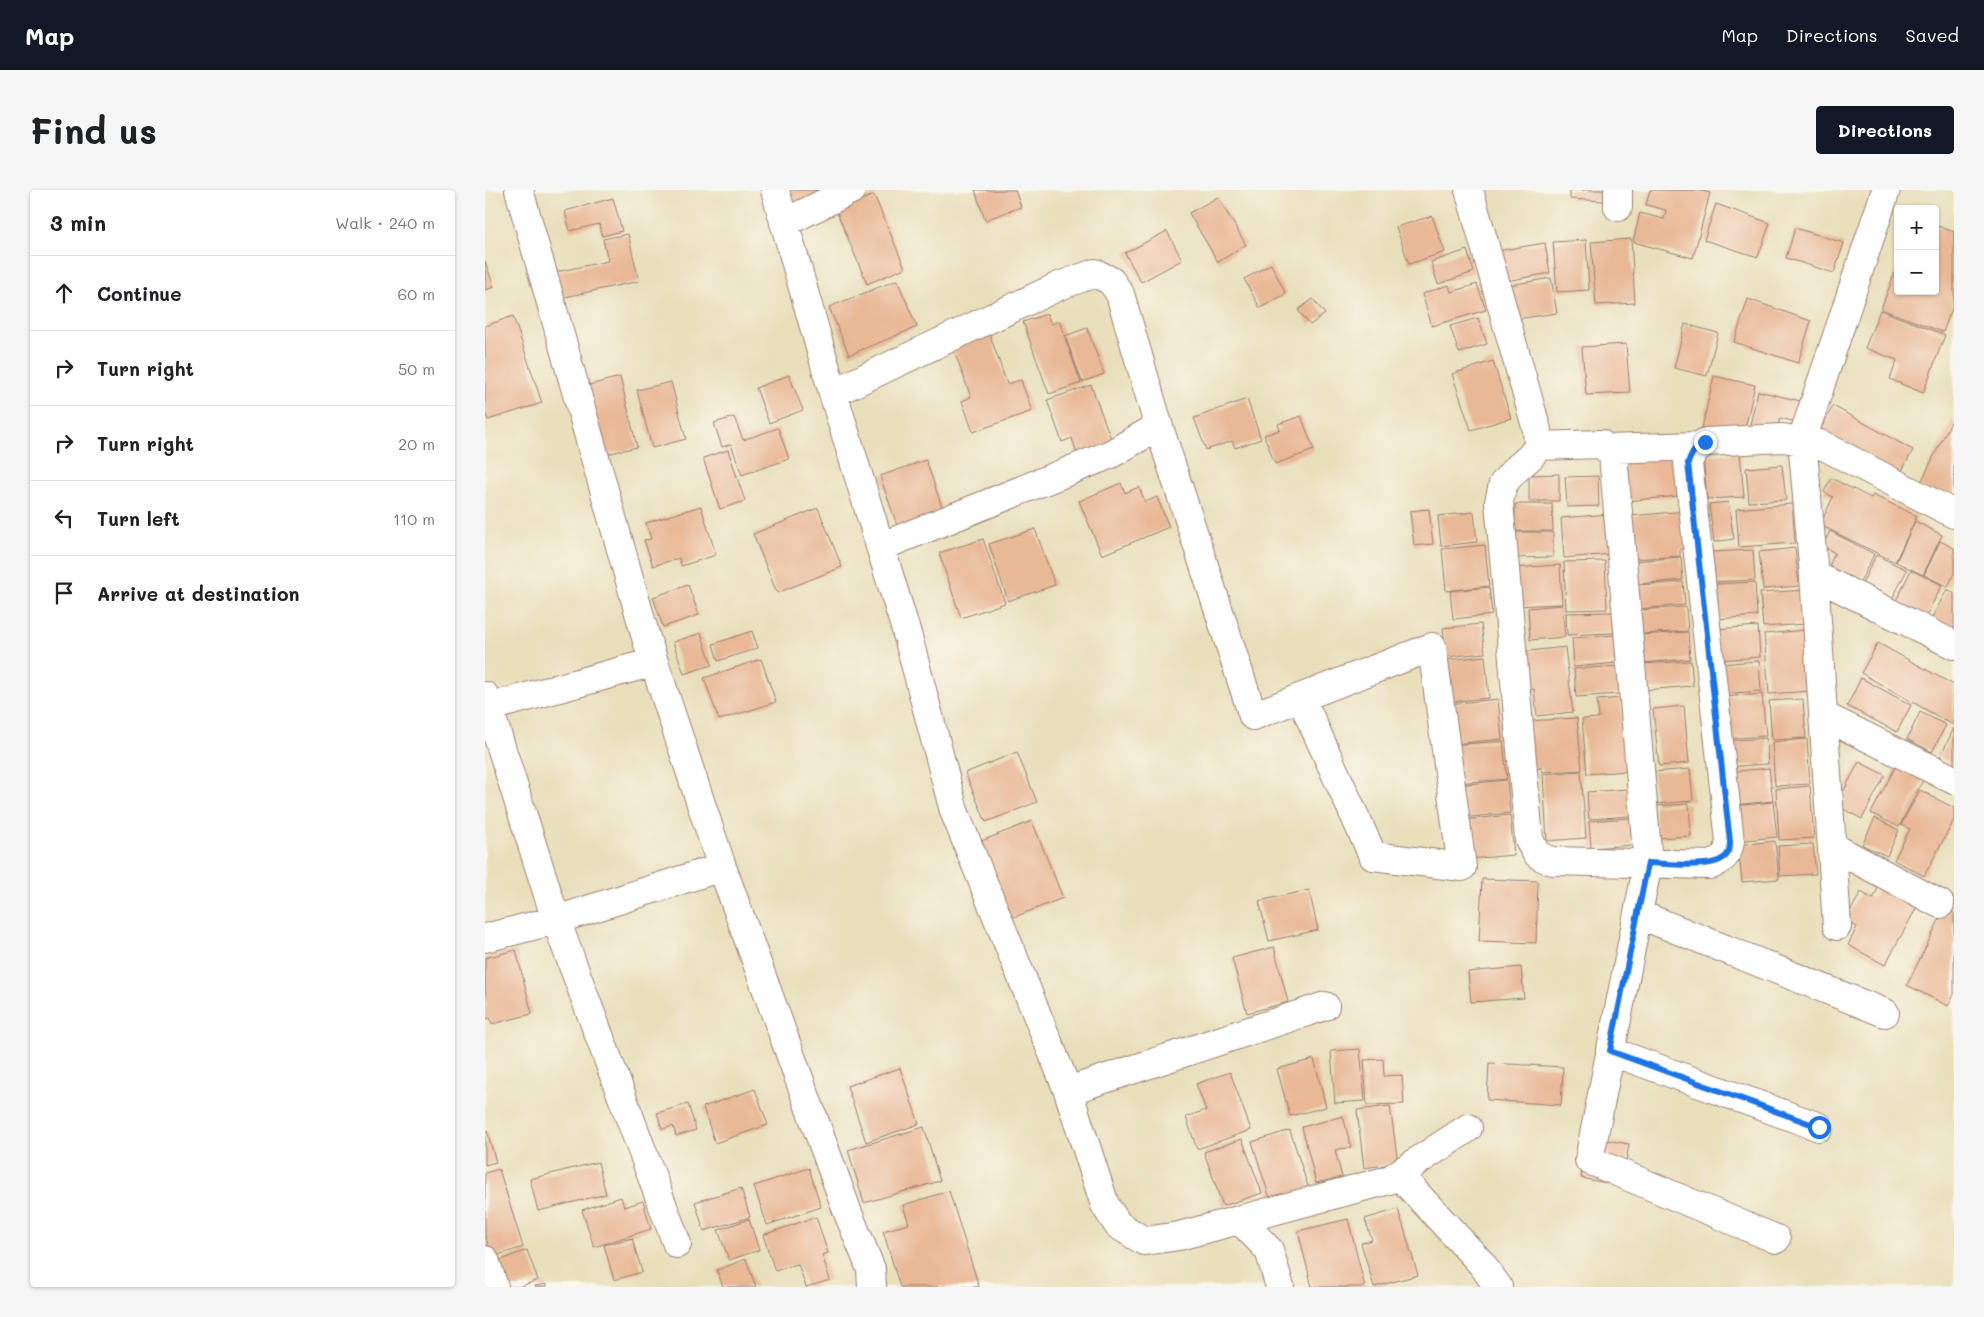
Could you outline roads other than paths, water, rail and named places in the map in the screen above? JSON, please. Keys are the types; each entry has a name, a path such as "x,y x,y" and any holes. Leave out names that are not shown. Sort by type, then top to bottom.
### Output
{"street":[{"path":"519,190 654,662 722,867 848,1213 871,1269 871,1287"},
{"path":"775,190 833,393 908,637 953,810 1068,1091 1105,1205 1118,1225 1144,1241 1179,1236 1389,1180 1468,1128"},
{"path":"784,223 851,190"},
{"path":"1469,190 1537,430 1537,446 1531,456 1503,484 1499,502 1529,839 1535,852 1541,858 1553,860 1711,865 1723,859 1729,853 1730,842 1688,463 1697,446"},
{"path":"1837,926 1814,575 1803,440 1886,190"},
{"path":"833,393 1059,286 1095,274 1111,281 1120,294 1158,424 1253,716 1432,647 1462,867 1373,856 1301,698"},
{"path":"880,547 1111,454 1152,430 1158,424"},
{"path":"1608,449 1697,446 1705,442 1783,438 1803,440 1820,444 1954,514"},
{"path":"1537,446 1601,444 1613,454 1648,863 1589,1160 1776,1239"},
{"path":"1814,575 1954,645"},
{"path":"654,662 487,701 556,920 677,1244"},
{"path":"1823,716 1954,780"},
{"path":"1833,847 1940,904"},
{"path":"485,938 556,920 722,867"},
{"path":"1638,914 1885,1013"},
{"path":"1068,1091 1325,1006"},
{"path":"1610,1051 1819,1127"},
{"path":"1398,1174 1482,1264 1498,1287"},
{"path":"1240,1220 1269,1250 1280,1287"},
{"path":"485,1260 494,1287"}]}
